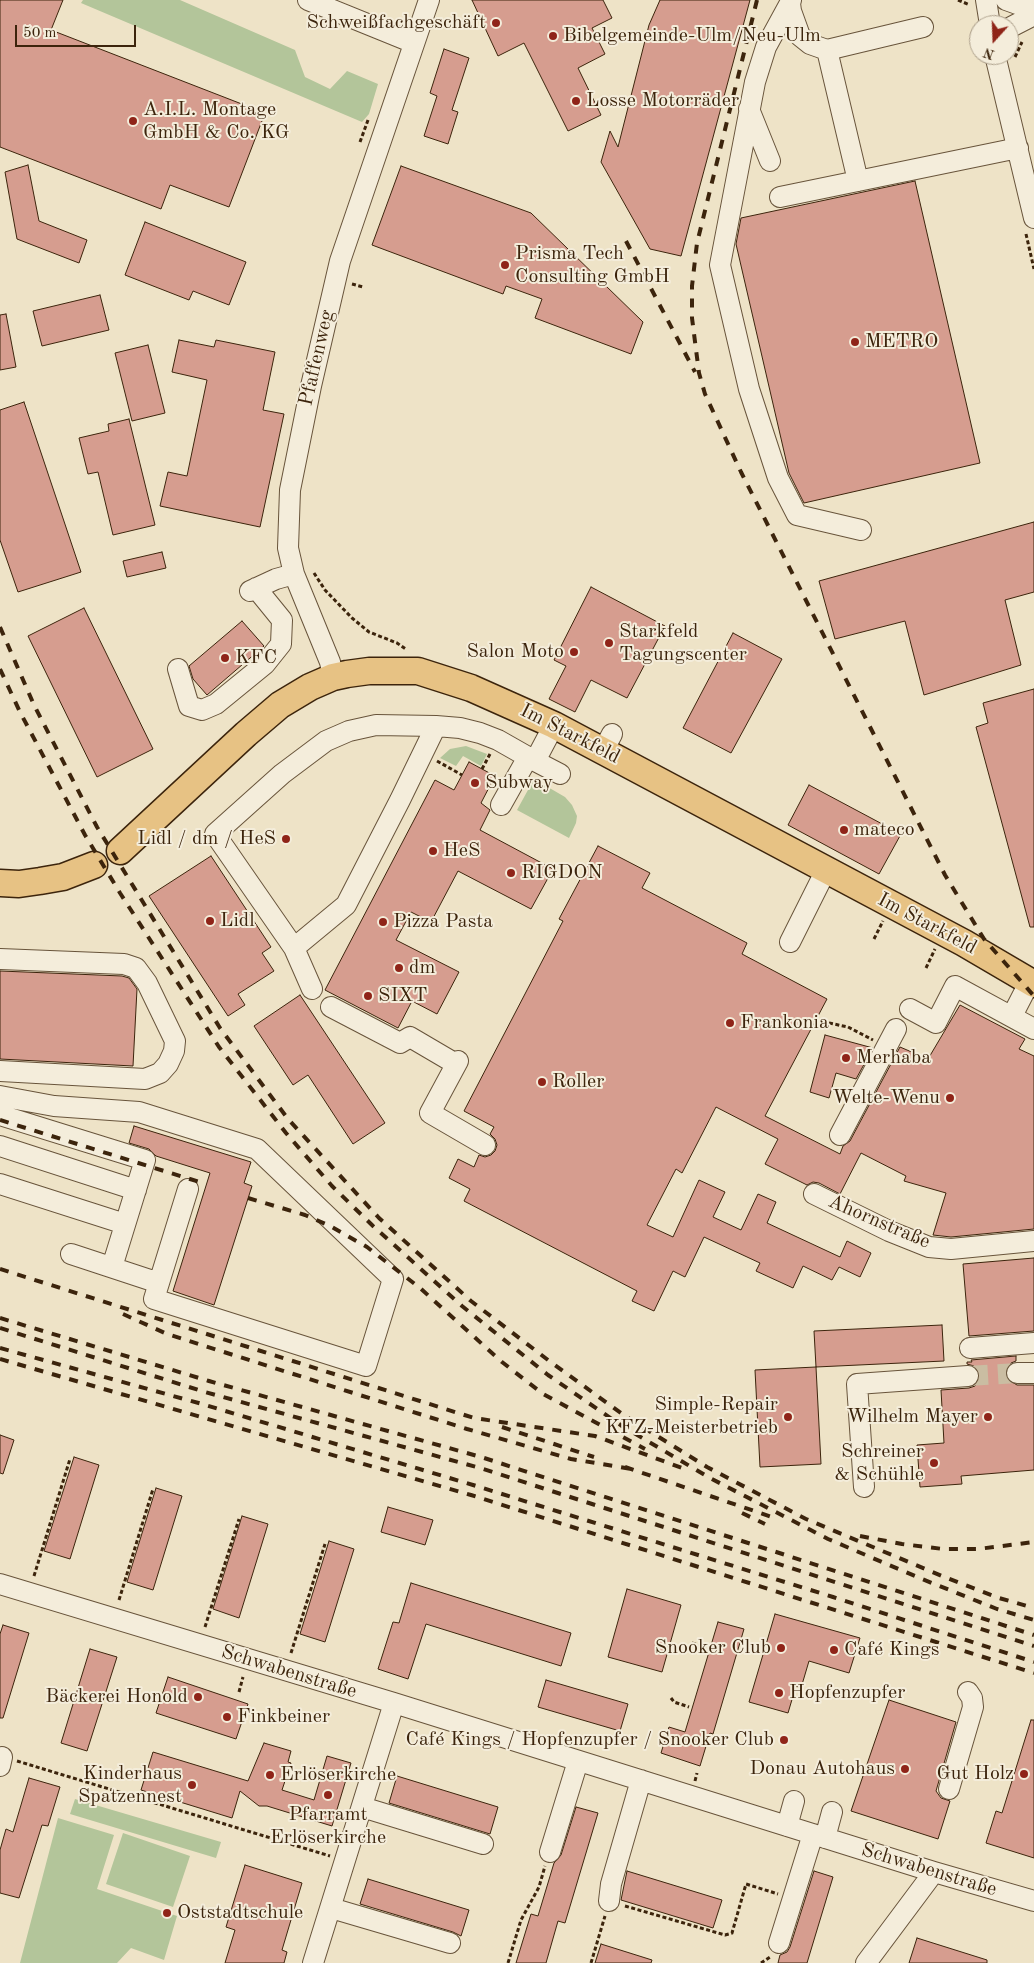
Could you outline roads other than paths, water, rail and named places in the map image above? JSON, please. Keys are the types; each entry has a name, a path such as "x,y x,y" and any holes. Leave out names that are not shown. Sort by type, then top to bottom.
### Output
{"main road":[{"name":"Im Starkfeld","path":"120,850 208,768 280,705 310,686 333,677 368,671 418,671 471,688 554,724 608,743 826,870 1032,982"},
{"path":"0,883 19,884 63,877 94,865"}],"street":[{"path":"308,0 414,43"},
{"name":"Pfaffenweg","path":"333,677 303,572 288,548 290,490 311,386 340,261 429,0"},
{"path":"986,0 988,15"},
{"path":"1006,0 1034,10"},
{"path":"790,2 794,22 800,36 810,44 827,50 923,27"},
{"path":"790,2 766,47 749,109 720,265 748,389 778,478 797,515 861,530"},
{"path":"1019,23 1034,15"},
{"path":"827,50 858,181"},
{"path":"997,65 1024,156 1034,218"},
{"path":"749,109 770,161"},
{"path":"780,197 858,181 1024,156"},
{"path":"178,669 190,706 202,710 216,704 265,664 281,644 282,620 253,590 276,578 303,572"},
{"path":"501,805 554,724"},
{"path":"312,989 294,948 216,834 282,774 326,741 349,731 376,725 436,726 460,728 480,733 560,774"},
{"path":"294,948 346,905 436,726"},
{"path":"790,942 826,870"},
{"path":"0,959 124,964 136,968 147,983 174,1041 174,1052 168,1064 160,1073 145,1079 0,1072"},
{"path":"1012,1016 1032,982"},
{"path":"910,1009 936,1023 955,986 1034,1029"},
{"path":"330,1007 400,1043 410,1037 457,1062 430,1113 485,1144"},
{"path":"840,1135 896,1029"},
{"path":"0,1096 54,1106 139,1112 257,1149 393,1279 366,1366 154,1299 188,1189"},
{"path":"0,1115 145,1160 112,1267"},
{"path":"0,1146 136,1190"},
{"path":"0,1184 126,1224"},
{"name":"Ahornstraße","path":"814,1194 889,1231 929,1247 951,1249 1034,1241"},
{"path":"71,1254 159,1283"},
{"path":"970,1348 1034,1342"},
{"path":"864,1488 857,1384 968,1376"},
{"name":"Schwabenstraße","path":"0,1584 394,1703 934,1872 1034,1901"},
{"path":"949,1789 973,1707 972,1698 968,1692"},
{"path":"314,1963 394,1703"},
{"path":"550,1852 578,1760"},
{"path":"609,1901 611,1884 641,1780"},
{"path":"787,1826 794,1801"},
{"path":"362,1808 483,1844"},
{"path":"779,1943 793,1898 819,1836 832,1812"},
{"path":"866,1963 934,1872"},
{"path":"331,1908 450,1943"}],"tunnel":[{"path":"968,1376 1017,1373"}],"railway":[{"path":"757,0 697,243 692,286 692,318 699,373 705,394 741,472 945,875 984,939 1034,996"},
{"path":"626,241 695,372"},
{"path":"0,627 34,705 97,827 220,1028 288,1119 379,1218 471,1301 548,1360 625,1416 707,1467 806,1519 942,1576 999,1598 1034,1608"},
{"path":"0,669 20,712 85,835 219,1047 286,1133 332,1186 373,1226 462,1306 548,1375 622,1426 710,1478 828,1539 997,1609 1034,1620"},
{"path":"0,1120 206,1184"},
{"path":"248,1198 305,1215 330,1226 367,1247 420,1288 502,1362 543,1394 645,1449"},
{"path":"0,1269 474,1418 595,1436 685,1469"},
{"path":"123,1314 167,1334 467,1429 571,1459 632,1469"},
{"path":"0,1318 209,1381 481,1457 1034,1635"},
{"path":"0,1328 205,1392 480,1468 1034,1646"},
{"path":"0,1348 202,1404 473,1485 833,1597 1034,1662"},
{"path":"0,1359 471,1495 1034,1673"},
{"path":"502,1427 594,1457"},
{"path":"625,1467 772,1517"},
{"path":"742,1513 765,1524"},
{"path":"860,1536 943,1549 978,1549 1034,1542"}],"place":[{"name":"Schweißfachgeschäft","path":"496,23"},
{"name":"Bibelgemeinde-Ulm/Neu-Ulm","path":"553,36"},
{"name":"Losse Motorräder","path":"576,101"},
{"name":"A.I.L. Montage GmbH & Co. KG","path":"133,121"},
{"name":"Prisma Tech Consulting GmbH","path":"505,265"},
{"name":"METRO","path":"855,342"},
{"name":"Starkfeld Tagungscenter","path":"609,643"},
{"name":"Salon Moto","path":"574,652"},
{"name":"KFC","path":"225,658"},
{"name":"Subway","path":"475,783"},
{"name":"mateco","path":"844,830"},
{"name":"Lidl / dm / HeS","path":"286,839"},
{"name":"HeS","path":"433,851"},
{"name":"RIGDON","path":"511,873"},
{"name":"Lidl","path":"210,921"},
{"name":"Pizza Pasta","path":"383,922"},
{"name":"dm","path":"399,968"},
{"name":"SIXT","path":"368,996"},
{"name":"Frankonia","path":"730,1023"},
{"name":"Merhaba","path":"846,1058"},
{"name":"Roller","path":"542,1082"},
{"name":"Welte-Wenu","path":"950,1098"},
{"name":"Simple-Repair KFZ-Meisterbetrieb","path":"788,1417"},
{"name":"Wilhelm Mayer","path":"988,1417"},
{"name":"Schreiner & Schühle","path":"934,1463"},
{"name":"Snooker Club","path":"781,1648"},
{"name":"Café Kings","path":"834,1650"},
{"name":"Hopfenzupfer","path":"779,1693"},
{"name":"Bäckerei Honold","path":"198,1697"},
{"name":"Finkbeiner","path":"227,1717"},
{"name":"Café Kings / Hopfenzupfer / Snooker Club","path":"784,1740"},
{"name":"Donau Autohaus","path":"905,1769"},
{"name":"Gut Holz","path":"1024,1774"},
{"name":"Erlöserkirche","path":"270,1775"},
{"name":"Kinderhaus Spatzennest","path":"192,1785"},
{"name":"Pfarramt Erlöserkirche","path":"328,1795"},
{"name":"Oststadtschule","path":"167,1913"}]}
